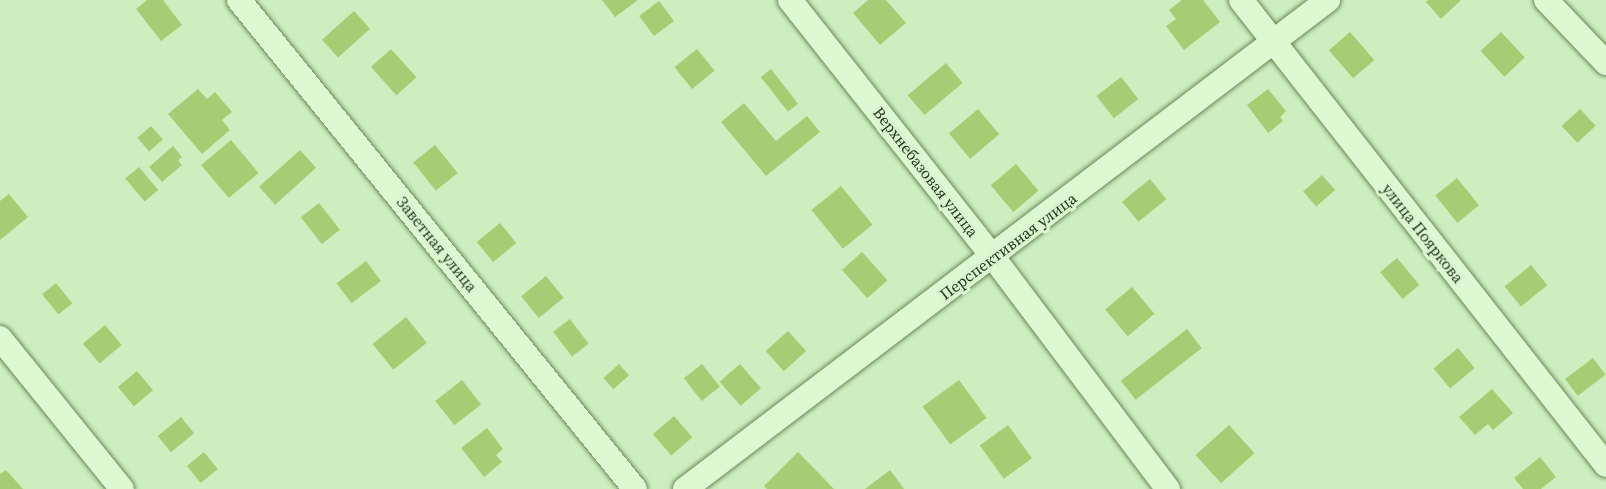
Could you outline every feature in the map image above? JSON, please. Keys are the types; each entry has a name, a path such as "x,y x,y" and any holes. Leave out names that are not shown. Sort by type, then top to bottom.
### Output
{"street":[{"name":"Заветная улица","path":"239,0 635,489"},
{"name":"Верхнебазовая улица","path":"790,0 993,257 1168,489"},
{"name":"улица Пояркова","path":"1241,0 1606,465"},
{"name":"Перспективная улица","path":"685,489 1328,0"},
{"path":"1546,0 1606,63"},
{"path":"0,338 122,489"}],"building":[{"path":"147,0 163,0 182,25 161,41 136,9"},
{"path":"602,0 638,0 615,17"},
{"path":"868,0 886,0 906,23 880,45 853,13"},
{"path":"1182,0 1203,0 1220,22 1184,50 1166,26 1176,19 1169,10"},
{"path":"1428,0 1461,0 1441,19 1426,2"},
{"path":"659,1 674,21 654,36 639,16"},
{"path":"354,11 370,29 338,58 322,40"},
{"path":"1350,32 1374,60 1353,78 1329,50"},
{"path":"1501,32 1525,58 1504,77 1481,51"},
{"path":"391,49 416,77 396,95 371,67"},
{"path":"697,49 715,71 692,89 674,67"},
{"path":"946,63 963,83 924,115 908,95"},
{"path":"771,69 798,104 788,112 761,77"},
{"path":"1121,77 1138,99 1114,118 1097,96"},
{"path":"198,89 207,99 215,92 232,112 222,120 230,130 202,154 168,114"},
{"path":"1268,89 1286,111 1280,117 1283,121 1268,133 1247,105"},
{"path":"744,103 776,141 807,116 820,132 766,176 721,122"},
{"path":"978,109 999,134 970,159 949,133"},
{"path":"1580,109 1596,126 1577,143 1562,126"},
{"path":"151,126 163,140 149,151 137,138"},
{"path":"231,140 259,173 229,198 201,165"},
{"path":"435,145 458,173 436,191 413,163"},
{"path":"173,146 182,157 178,160 182,165 162,182 149,167"},
{"path":"300,150 316,168 275,205 259,187"},
{"path":"1016,164 1038,191 1013,212 991,185"},
{"path":"139,167 158,190 144,202 125,179"},
{"path":"1322,175 1335,190 1316,206 1303,191"},
{"path":"1457,178 1479,205 1457,223 1435,196"},
{"path":"1150,179 1166,199 1138,222 1122,202"},
{"path":"841,186 872,225 843,249 811,210"},
{"path":"9,194 28,217 0,240 0,201"},
{"path":"319,203 340,230 322,244 301,217"},
{"path":"500,223 516,243 493,262 477,242"},
{"path":"862,252 887,280 867,298 842,270"},
{"path":"1397,258 1419,285 1403,299 1380,272"},
{"path":"366,261 381,281 351,303 336,283"},
{"path":"1531,265 1547,285 1521,307 1505,286"},
{"path":"546,276 564,298 539,318 521,296"},
{"path":"56,283 72,303 58,315 42,294"},
{"path":"1132,287 1154,314 1128,336 1105,309"},
{"path":"406,317 427,343 393,370 373,344"},
{"path":"570,319 589,344 572,356 553,332"},
{"path":"105,325 122,345 99,364 83,344"},
{"path":"1187,329 1202,348 1136,400 1121,381"},
{"path":"788,331 806,351 784,371 766,351"},
{"path":"1458,348 1475,368 1450,388 1433,369"},
{"path":"1593,358 1606,375 1578,396 1565,379"},
{"path":"619,364 629,375 613,389 603,378"},
{"path":"702,364 720,387 702,401 684,378"},
{"path":"740,364 761,388 741,406 720,382"},
{"path":"137,371 153,390 134,406 118,387"},
{"path":"462,380 481,404 454,425 435,401"},
{"path":"959,380 987,418 950,444 923,406"},
{"path":"1492,389 1513,413 1493,430 1488,424 1475,435 1459,417"},
{"path":"674,416 692,437 671,456 653,434"},
{"path":"181,417 194,433 171,452 158,436"},
{"path":"1008,425 1032,458 1004,479 980,446"},
{"path":"1229,425 1254,453 1221,483 1196,455"},
{"path":"487,428 503,449 496,455 502,462 484,477 461,448"},
{"path":"204,452 218,469 201,483 187,466"},
{"path":"798,452 834,489 767,489 764,486"},
{"path":"1540,457 1556,477 1541,489 1523,489 1514,478"},
{"path":"6,470 23,489 0,489 0,474"},
{"path":"890,470 904,489 865,489"}]}
